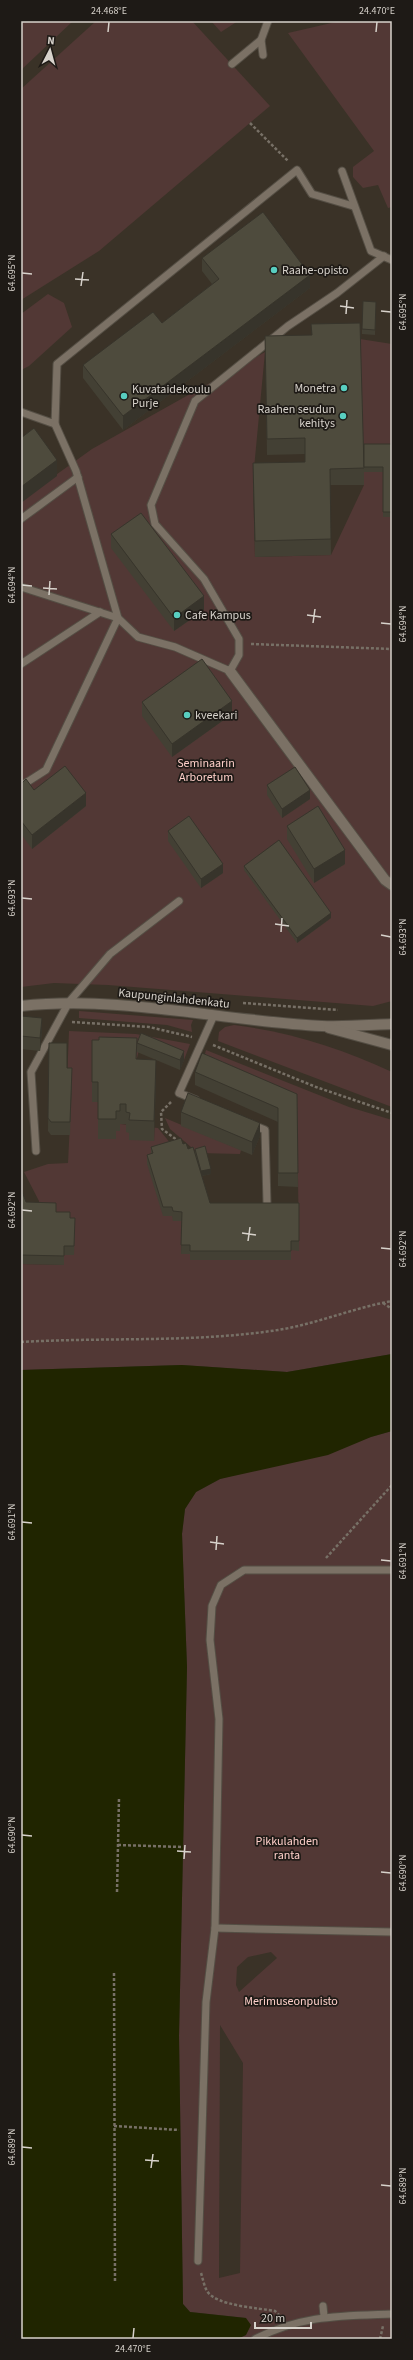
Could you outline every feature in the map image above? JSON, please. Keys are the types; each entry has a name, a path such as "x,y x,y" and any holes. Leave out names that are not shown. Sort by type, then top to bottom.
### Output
{"street":[{"path":"230,671 385,880 392,885"},
{"name":"Kaupunginlahdenkatu","path":"21,1006 69,1002 323,1026 392,1024"},
{"name":"Kaupunginlahdenkatu","path":"323,1026 392,1045"}],"lane":[{"path":"263,55 261,40 268,21"},
{"path":"232,64 261,40"},
{"path":"21,786 46,770 118,618 78,477 55,424 57,364 297,170 312,194 353,206"},
{"path":"342,172 353,206 371,251 392,260"},
{"path":"21,587 118,618 138,637 175,647 230,671 240,655 240,644 204,579 156,524 151,505 195,401 288,326 337,293 384,256"},
{"path":"21,412 55,424"},
{"path":"21,519 78,477"},
{"path":"21,664 100,612"},
{"path":"36,1151 31,1072 69,1002 110,954 179,901"},
{"path":"201,1102 179,1093 214,1015"},
{"path":"244,1121 265,1130 267,1203"},
{"path":"198,2261 206,2002 215,1928 219,1719 210,1640 212,1606 221,1585 244,1570 392,1570"},
{"path":"215,1928 392,1932"},
{"path":"323,2306 324,2316"},
{"path":"255,2339 287,2324 324,2316 392,2314"}],"path":[{"path":"250,122 297,170"},
{"path":"240,644 392,649"},
{"path":"179,1093 161,1112 162,1129 183,1145"},
{"path":"21,1342 233,1335 279,1330 392,1301"},
{"path":"383,1303 392,1309"},
{"path":"314,1570 392,1485"},
{"path":"117,1892 119,1798"},
{"path":"118,1845 183,1847"},
{"path":"114,1973 115,2283"},
{"path":"114,2126 179,2130"},
{"path":"198,2261 207,2291 212,2297 221,2301 276,2311 287,2324"}],"green space":[{"path":"21,21 73,21 21,70"},
{"path":"96,21 192,21 270,106 99,251 21,300 21,89"},
{"path":"211,21 238,21 221,32"},
{"path":"340,21 392,21 392,207 388,208 378,185 363,188 353,177 353,167 374,151 288,33"},
{"path":"48,294 64,303 72,327 29,366 21,370 21,314"},
{"name":"Seminaarin Arboretum","path":"360,339 392,344 392,1001 373,1006 108,985 54,983 21,987 21,500 92,449 265,352 253,479 255,557 331,555 364,485"},
{"path":"79,1011 193,1020 191,1025 192,1032 167,1025 79,1018"},
{"path":"234,1025 275,1032 315,1042 373,1063 392,1072 392,1107 218,1041 219,1032 225,1027"},
{"path":"69,1031 136,1034 190,1044 184,1060 141,1042 137,1058 92,1101 98,1102 116,1139 116,1131 120,1131 120,1124 158,1128 175,1149 173,1221 182,1221 181,1254 190,1254 190,1260 290,1260 291,1250 299,1250 297,1107 202,1066 206,1050 349,1107 392,1120 392,1354 287,1372 182,1365 21,1370 21,1264 64,1265 64,1255 39,1212 39,1201 24,1172 48,1164 68,1163 72,1082 67,1081"},
{"path":"165,1118 241,1150 240,1154 198,1153 170,1129"},
{"name":"Pikkulahden ranta","path":"392,1431 392,2339 237,2339 246,2335 246,2318 190,2312 183,2304 179,2036 187,1667 182,1534 185,1509 196,1492 220,1479","holes":["271,1952 277,1958 239,1992 236,1985 237,1967 248,1957","220,2025 243,2063 240,2273 219,2278"]}],"shaded area":[{"path":"392,1354 392,1431 371,1437 328,1455 220,1479 196,1492 185,1509 182,1534 187,1667 179,2036 183,2304 190,2312 246,2318 251,2325 246,2335 237,2339 21,2339 21,1370 182,1365 287,1372"}],"building":[{"path":"263,212 310,275 123,416 83,365 153,312 162,323 219,279 202,258"},
{"path":"363,301 376,302 375,330 362,329"},
{"path":"360,323 364,468 330,469 331,539 255,541 253,463 305,462 305,438 267,439 265,336 312,335 311,324"},
{"path":"34,428 57,460 21,487 21,438"},
{"path":"364,444 392,444 392,512 383,512 383,467 364,467"},
{"path":"141,513 204,596 174,618 111,534"},
{"name":"kveekari","path":"202,659 232,701 172,744 142,702"},
{"path":"65,766 86,793 32,835 21,821 21,784 26,779 34,790"},
{"path":"295,767 310,790 282,809 267,785"},
{"path":"318,806 345,850 314,869 287,826"},
{"path":"189,816 223,864 201,879 168,831"},
{"path":"279,840 331,913 297,938 244,866"},
{"path":"21,1016 42,1018 40,1038 21,1036"},
{"path":"141,1033 184,1051 180,1060 137,1043"},
{"path":"99,1037 137,1038 136,1059 156,1060 154,1121 129,1120 130,1113 126,1112 126,1104 120,1104 120,1111 116,1111 116,1119 98,1119 98,1082 92,1082 92,1040 99,1040"},
{"path":"49,1043 67,1043 67,1068 72,1068 70,1122 51,1122 48,1118"},
{"path":"202,1053 297,1094 298,1173 278,1173 278,1108 195,1072"},
{"path":"188,1093 260,1123 252,1142 181,1112"},
{"path":"181,1138 183,1144 186,1143 188,1149 193,1147 210,1203 299,1203 299,1241 291,1241 291,1251 190,1251 190,1245 181,1245 182,1212 173,1211 172,1207 163,1207 147,1155 153,1153 151,1147"},
{"path":"205,1146 211,1169 201,1171 195,1149"},
{"path":"21,1189 26,1202 56,1203 56,1212 70,1212 70,1218 75,1218 74,1246 64,1246 64,1256 21,1255"}],"place":[{"name":"Raahe-opisto","path":"274,270"},
{"name":"Monetra","path":"344,388"},
{"name":"Kuvataidekoulu Purje","path":"124,396"},
{"name":"Raahen seudun kehitys","path":"343,416"},
{"name":"Cafe Kampus","path":"177,615"},
{"name":"kveekari","path":"187,715"}],"park label":[{"name":"Merimuseonpuisto","path":"291,2001"}]}
